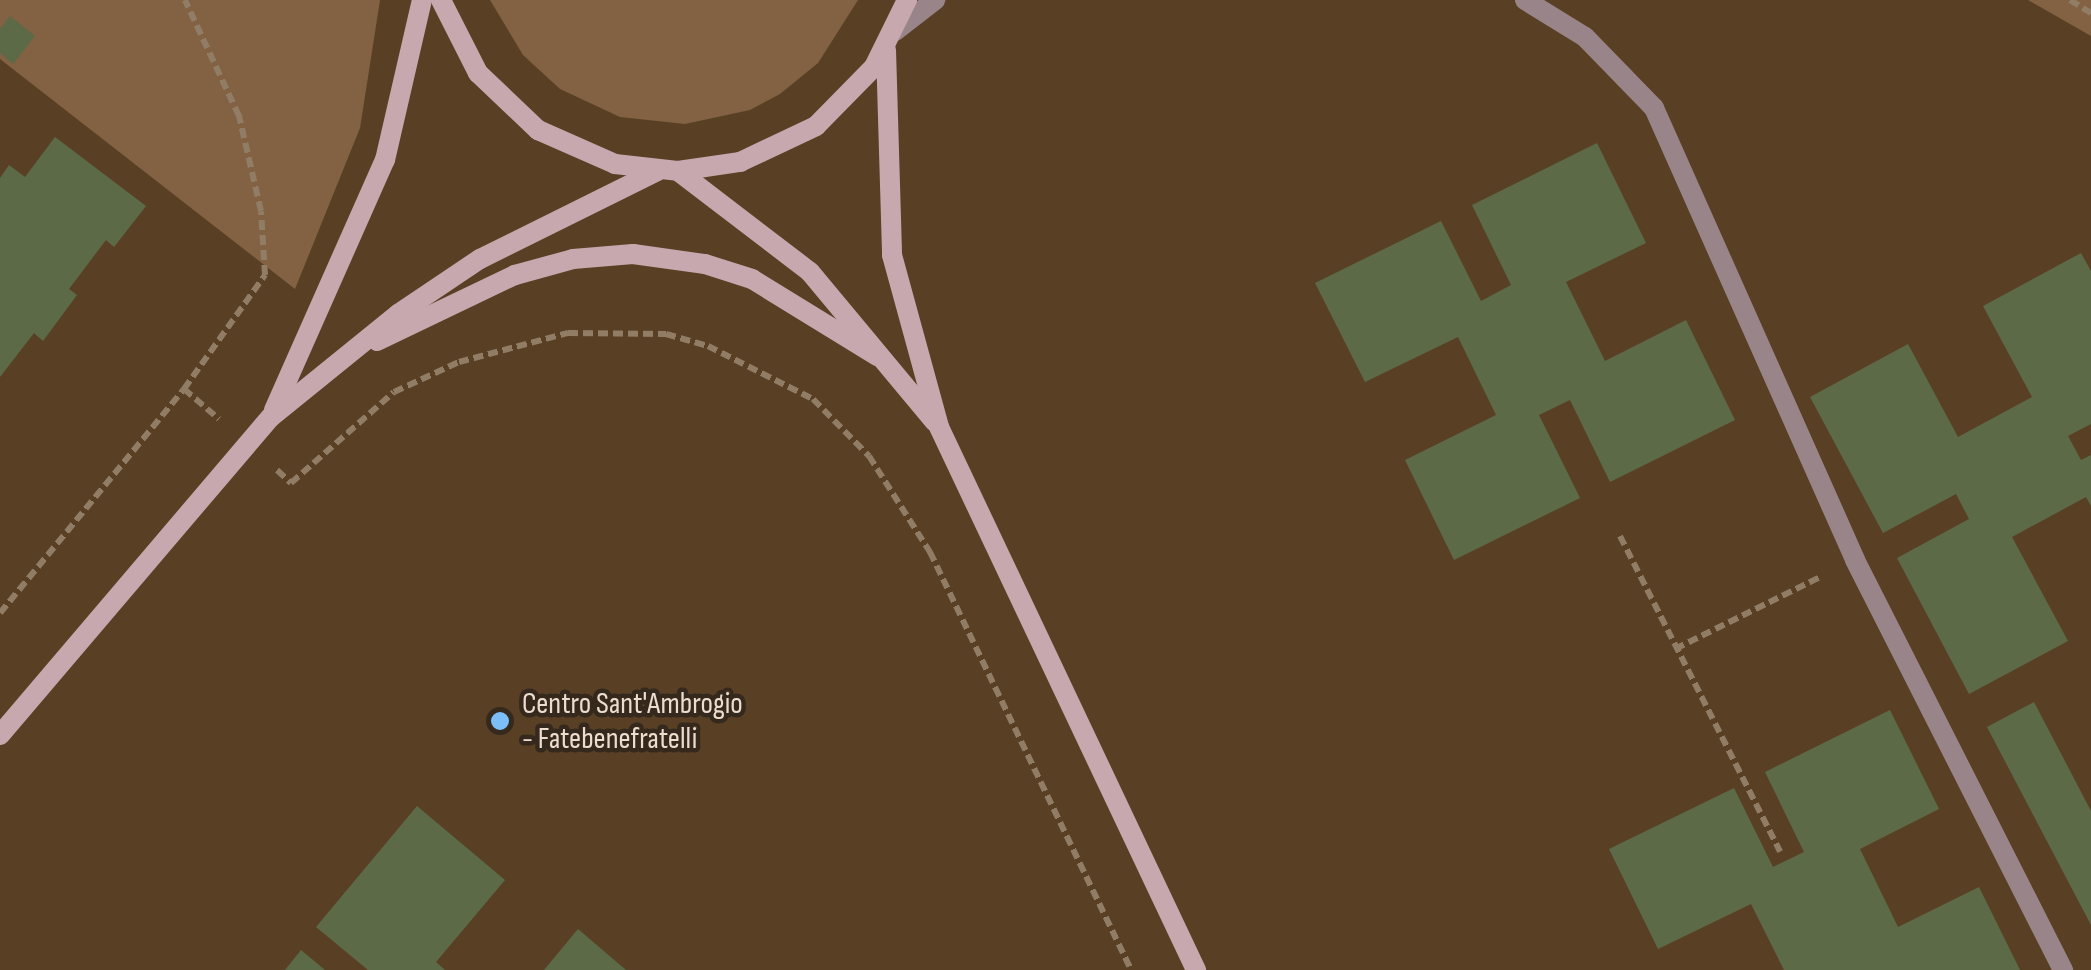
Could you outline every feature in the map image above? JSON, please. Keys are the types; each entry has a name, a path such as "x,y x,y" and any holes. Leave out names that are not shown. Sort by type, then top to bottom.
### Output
{"main road":[{"path":"271,416 385,160 422,0"},
{"path":"441,0 478,73 522,118 575,150 667,171 810,272 939,427"},
{"path":"0,735 271,416 340,360 480,259 667,171 740,162 798,138 847,99 891,40 908,0"},
{"path":"891,40 892,255 939,427 1196,970"},
{"path":"340,360 515,275 573,259 633,254 705,264 752,279 877,356"}],"lane":[{"path":"891,40 935,0"},
{"path":"1525,0 1585,37 1654,108 1854,560 2064,970"}],"path":[{"path":"0,613 184,389 256,291 267,262 239,116 185,0"},
{"path":"2070,0 2091,12"},
{"path":"184,389 292,484 394,392 459,362 568,333 666,334 708,346 812,398 869,456 930,552 1130,970"},
{"path":"1620,536 1780,852"},
{"path":"1675,648 1854,560"}],"shaded area":[{"path":"0,0 380,0 360,128 295,289 0,59"},
{"path":"490,0 858,0 818,63 780,94 750,110 685,124 620,117 560,89 523,55"},
{"path":"2028,0 2091,0 2091,36"}],"building":[{"path":"10,16 35,36 13,64 0,53 0,29"},
{"path":"55,137 146,206 114,247 106,240 69,289 77,295 43,341 34,333 0,377 0,178 9,165 25,177"},
{"path":"1597,143 1646,243 1566,282 1605,361 1686,320 1735,420 1610,482 1570,400 1539,415 1580,498 1454,560 1405,460 1496,415 1458,337 1365,382 1315,283 1441,221 1481,301 1511,285 1472,205"},
{"path":"2081,253 2091,271 2091,424 2068,436 2081,460 2091,455 2091,506 2086,497 2012,537 2068,641 1969,694 1897,558 1969,519 1956,494 1883,533 1810,397 1908,344 1958,437 2032,397 1983,306"},
{"path":"2034,702 2091,811 2091,925 1987,727"},
{"path":"1890,710 1939,809 1860,849 1898,927 1979,887 2020,970 1784,970 1751,904 1658,949 1609,849 1734,788 1773,867 1804,852 1765,772"},
{"path":"417,806 505,880 436,962 445,970 368,970 316,927"},
{"path":"578,929 626,970 544,970"},
{"path":"301,950 325,970 285,970"}],"place":[{"name":"Centro Sant'Ambrogio - Fatebenefratelli","path":"500,721"}]}
